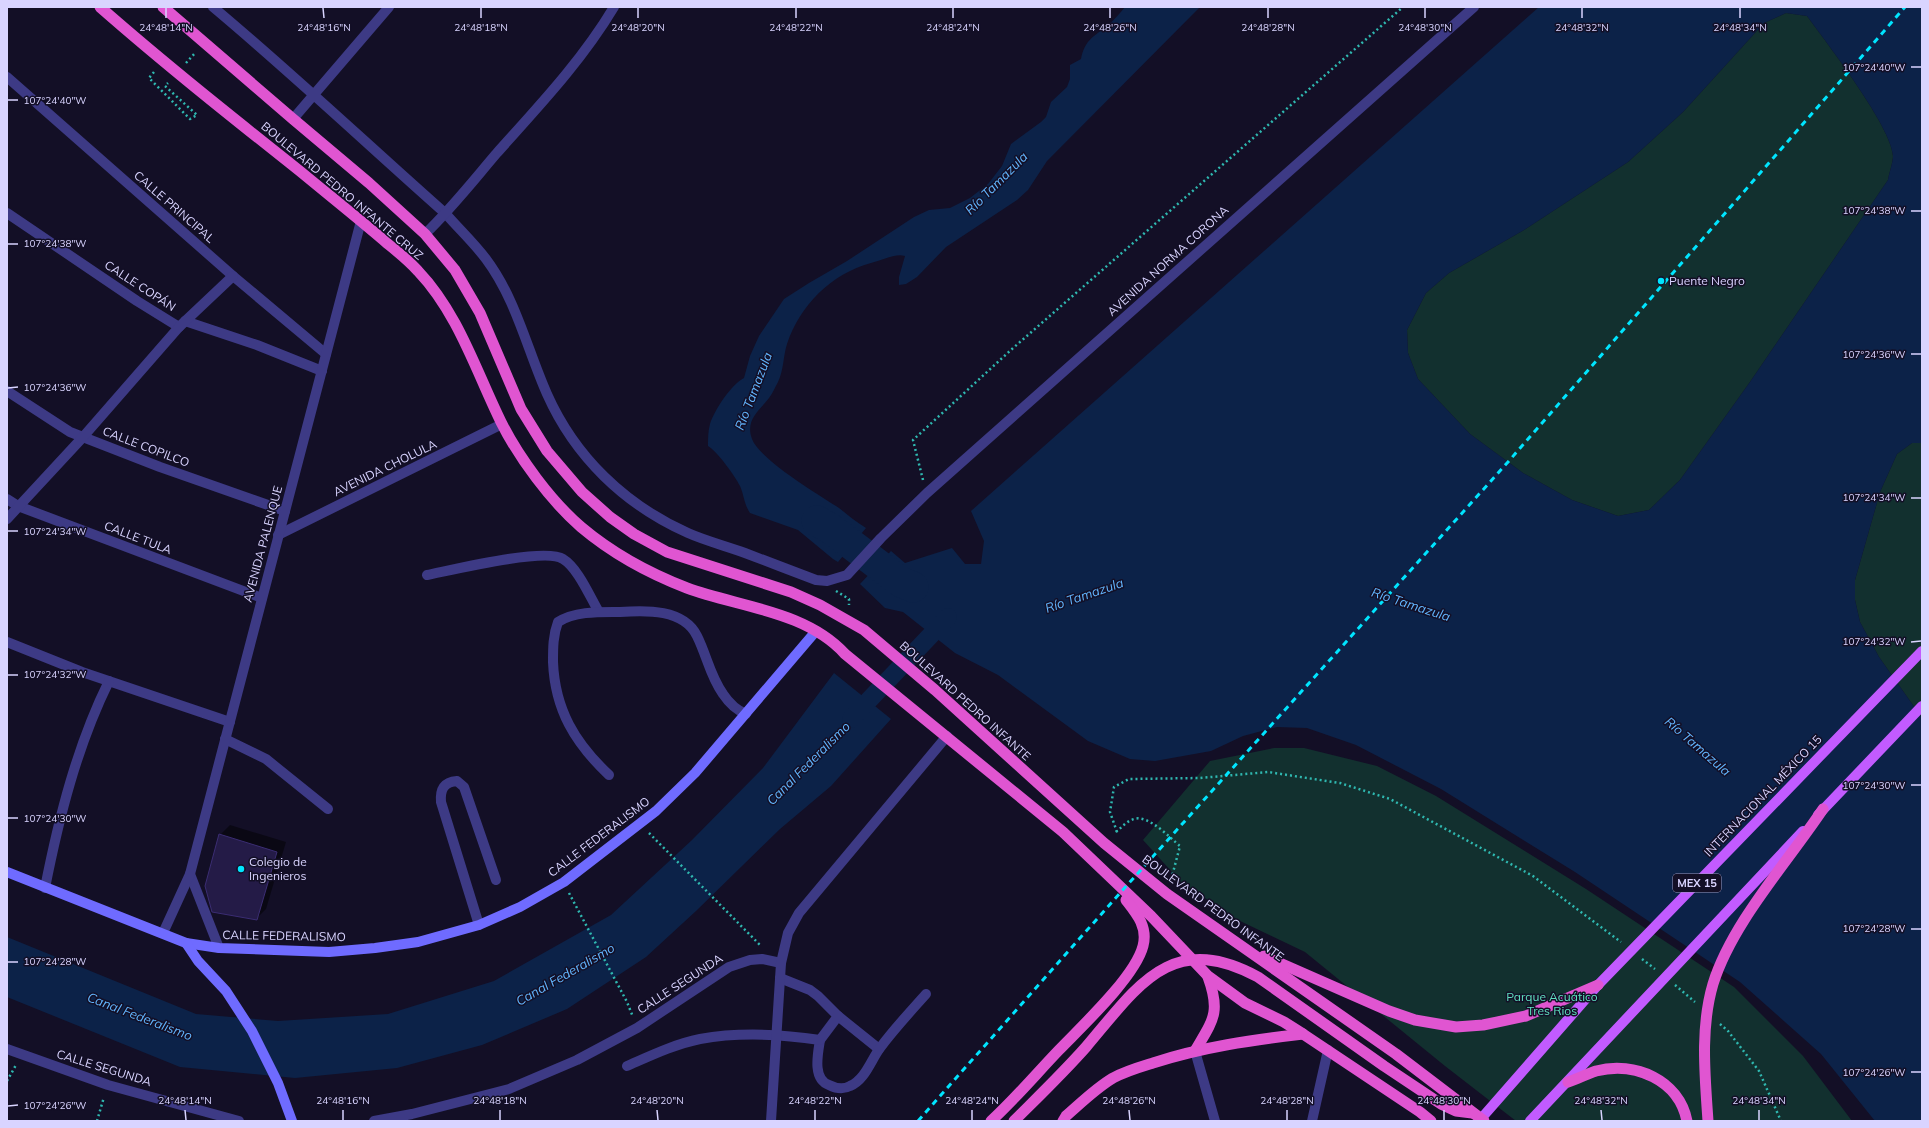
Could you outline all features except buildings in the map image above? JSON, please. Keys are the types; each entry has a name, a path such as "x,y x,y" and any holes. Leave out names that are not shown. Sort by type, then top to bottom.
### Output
{"highway":[{"name":"BOULEVARD PEDRO INFANTE CRUZ","path":"100,7 163,62 361,221 417,270 439,296 458,328 502,424 525,461 551,496 579,526 609,549 642,569 688,588 791,619 816,631 838,647 947,736"},
{"name":"BOULEVARD PEDRO INFANTE CRUZ","path":"163,7 370,183 425,234 455,270 480,313 521,409 547,451 582,492 610,517 634,534 667,552 791,592 848,620 869,634"},
{"name":"BOULEVARD PEDRO INFANTE","path":"869,634 935,690 1104,843 1167,894 1408,1063 1472,1115 1484,1121"},
{"path":"947,736 1062,832 1151,916 1208,976 1245,1003 1284,1022 1328,1050 1431,1121"},
{"path":"1708,1121 1705,1047 1709,1003 1713,984 1725,954 1745,921 1823,809"},
{"path":"994,1118 1104,1003 1128,974 1143,947 1144,927 1139,918 1117,889 1090,864 1062,832"},
{"path":"1246,948 1389,1011 1415,1020 1456,1027 1483,1025 1526,1016 1598,985"},
{"path":"1014,1121 1085,1048 1136,989 1153,974 1167,966 1181,961 1197,959 1225,962 1239,967 1258,977 1441,1104 1456,1111 1472,1115"},
{"path":"1195,1051 1214,1017 1214,995 1208,976"},
{"path":"1063,1119 1097,1089 1114,1078 1145,1066 1195,1051 1243,1041 1303,1034"},
{"path":"1568,1082 1597,1071 1612,1069 1639,1071 1662,1081 1671,1089 1680,1100 1687,1121"}],"main road":[{"name":"CALLE FEDERALISMO","path":"7,872 186,943 219,948 329,952 367,949 418,942 479,924 520,907 564,882 656,811 695,773 816,631"},
{"name":"INTERNACIONAL MÉXICO 15","path":"1472,1115 1922,650"},
{"path":"1530,1121 1823,809 1922,706"},
{"path":"186,943 198,961 226,991 252,1031 278,1083 292,1121"}],"street":[{"path":"213,7 291,74 313,96 446,214 486,259 503,286 518,317 547,395 561,422 585,457 609,482 631,500 659,519 688,534 816,580 827,581"},
{"path":"293,119 389,7"},
{"path":"425,234 446,214 552,92 597,34 614,7"},
{"name":"AVENIDA NORMA CORONA","path":"827,581 847,574 927,493 1474,7"},
{"name":"CALLE PRINCIPAL","path":"7,77 233,276 326,354"},
{"name":"CALLE COPÁN","path":"7,213 137,301 182,324 257,346 322,371"},
{"name":"AVENIDA PALENQUE","path":"163,933 190,874 361,221"},
{"path":"7,519 83,437 182,324 233,276"},
{"name":"CALLE COPILCO","path":"7,391 59,425 83,437 160,467 285,512"},
{"name":"AVENIDA CHOLULA","path":"278,535 502,424"},
{"name":"CALLE TULA","path":"7,499 18,506 262,598"},
{"path":"427,575 522,558 546,555 557,556 571,565 599,612"},
{"path":"610,775 583,747 565,718 559,701 554,668 554,641 558,622 565,618 599,612 656,612 681,620 691,627 697,636 718,687 738,711 746,714"},
{"path":"7,642 108,680 230,722"},
{"path":"45,888 54,845 78,756 93,712 108,680"},
{"path":"771,1121 781,964 788,933 799,913 947,736"},
{"path":"225,739 266,760 328,809"},
{"path":"479,924 441,802 440,793 444,785 449,782 457,781 464,787 496,880"},
{"path":"190,874 219,948"},
{"name":"CALLE SEGUNDA","path":"374,1121 412,1114 509,1089 577,1060 637,1028 729,967 750,960 762,959 781,964"},
{"path":"780,978 810,990 838,1016 879,1049"},
{"path":"838,1016 830,1029 820,1040 818,1073 826,1084 841,1088 849,1087 856,1082 864,1073 879,1049 926,994"},
{"path":"627,1066 700,1039 749,1034 820,1040"},
{"name":"CALLE SEGUNDA","path":"7,1049 22,1056 108,1085 239,1121"},
{"path":"1312,1121 1328,1050"},
{"path":"1195,1051 1215,1121"}],"path":[{"path":"927,493 913,440 1018,344 1403,7"},
{"path":"827,581 835,590 849,599 848,620"},
{"path":"1117,832 1110,812 1114,787 1129,779 1200,778 1268,772 1340,783 1390,798 1533,876 1622,942"},
{"path":"1104,843 1127,822 1134,818 1143,819 1153,823 1180,846 1179,857 1167,894"},
{"path":"656,841 761,946"},
{"path":"564,882 578,913 627,1002"},
{"path":"1640,957 1657,971"},
{"path":"1669,980 1699,1005"},
{"path":"1716,1021 1728,1031 1759,1071 1781,1121"},
{"path":"7,1080 22,1056"},
{"path":"97,1121 108,1085"}],"green space":[{"path":"1786,13 1807,16 1857,85 1870,106 1890,143 1893,156 1888,180 1750,382 1680,480 1649,510 1618,516 1572,500 1523,473 1470,434 1418,379 1408,353 1407,330 1426,293 1449,273 1524,230 1628,162 1683,112 1764,23"},
{"path":"1912,443 1922,443 1922,718 1879,657 1860,622 1855,600 1855,580 1880,492 1897,454"},
{"name":"Parque Acuático Tres Rios","path":"1274,748 1304,748 1377,766 1436,796 1586,889 1734,987 1803,1056 1852,1121 1516,1121 1445,1066 1305,952 1238,920 1181,882 1143,840 1210,761"}],"water":[{"path":"1125,7 1200,7 1047,161 1028,190 1017,200 946,247 917,277 906,284 899,285 899,277 905,256 901,255 892,256 856,268 843,275 830,283 809,304 800,316 793,330 787,344 778,382 770,396 754,416 750,426 752,439 766,457 778,467 866,528 838,562 798,530 750,513 746,506 738,482 721,458 708,446 709,429 712,418 724,398 739,381 744,378 750,356 759,336 784,299 847,261 914,217 929,210 950,208 970,198 988,184 1002,166 1011,144 1046,117 1051,102 1067,87 1070,79 1070,65 1081,59 1088,43"},
{"path":"1539,7 1922,7 1922,443 1912,443 1897,454 1880,492 1855,580 1855,600 1860,622 1879,657 1922,718 1922,1121 1875,1121 1821,1054 1740,982 1575,872 1441,789 1356,745 1307,728 1277,727 1243,736 1211,751 1155,761 1130,759 1088,741 998,675 955,653 903,612 885,608 860,584 891,551 905,563 952,548 965,564 981,564 984,541 971,511","holes":["1786,13 1807,16 1857,85 1882,126 1890,143 1893,156 1888,180 1750,382 1680,480 1649,510 1618,516 1572,500 1523,473 1470,434 1418,379 1408,353 1407,330 1426,293 1449,273 1524,230 1628,162 1683,112 1764,23"]},
{"path":"834,673 891,719 831,786 780,829 696,911 646,957 567,1009 482,1045 397,1068 295,1078 180,1067 7,997 7,937 196,1014 278,1021 388,1014 494,981 611,915 692,840 763,768"}],"waterway":[{"name":"Río Tamazula","path":"817,521 831,529 901,582 913,587"},
{"name":"Canal Federalismo","path":"851,719 948,617"}],"railway":[{"path":"918,1121 1112,902 1508,462 1905,7"}],"place":[{"name":"Puente Negro","path":"1661,281"},
{"name":"Colegio de Ingenieros","path":"241,869"}]}
